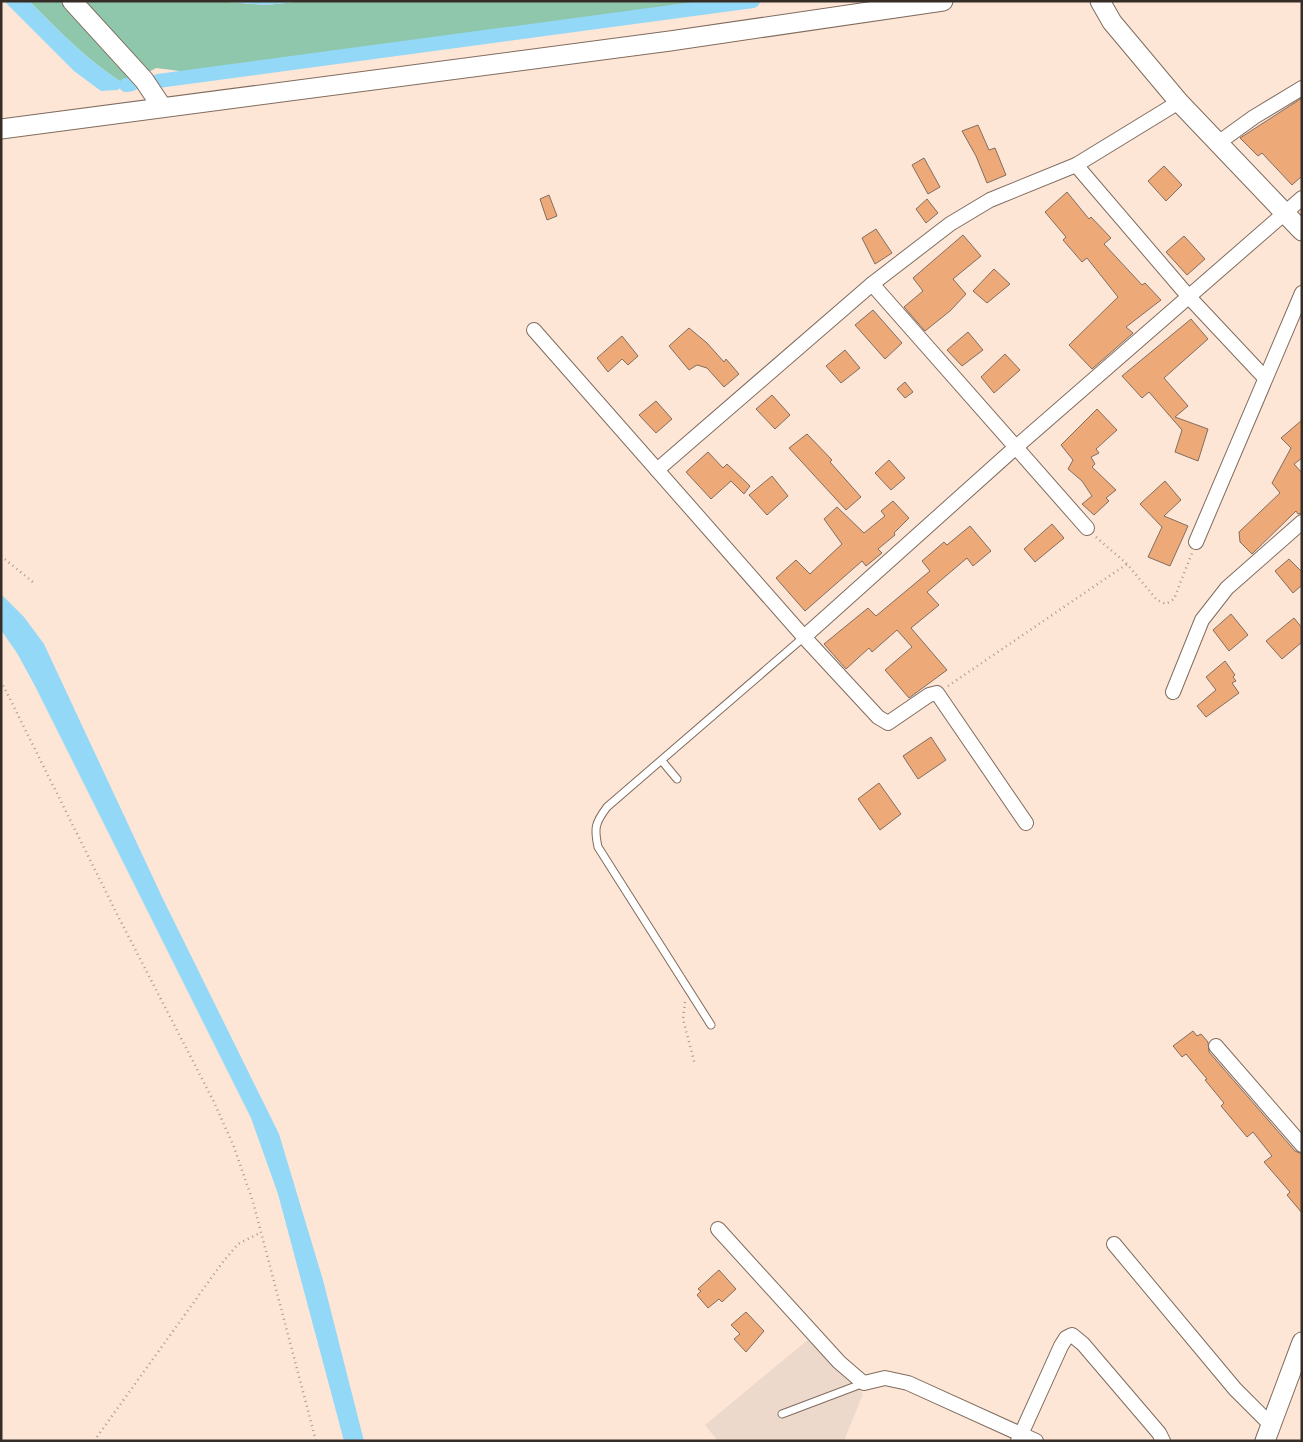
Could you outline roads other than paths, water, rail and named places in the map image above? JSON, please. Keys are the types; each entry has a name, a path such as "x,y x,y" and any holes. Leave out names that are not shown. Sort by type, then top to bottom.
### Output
{"street":[{"path":"72,1 144,80 162,107"},
{"path":"1,130 660,42 876,6 943,1"},
{"path":"1100,1 1112,22 1179,102 1302,231"},
{"path":"1218,143 1254,117 1302,88"},
{"path":"657,470 872,284 926,240 982,205 1076,165 1179,102"},
{"path":"1076,165 1189,297 1265,378"},
{"path":"804,637 1016,447 1302,198"},
{"path":"872,284 1087,528"},
{"path":"1196,542 1302,293"},
{"path":"534,330 804,637 883,723 891,722 929,695 937,693 1026,823"},
{"path":"1174,692 1202,620 1227,588 1302,522"},
{"path":"1216,1046 1302,1145"},
{"path":"718,1230 839,1362 864,1383 884,1378 908,1384 1020,1438 1036,1441"},
{"path":"1114,1244 1236,1389 1268,1433"},
{"path":"1020,1438 1061,1346 1072,1335 1089,1351 1159,1433 1163,1441"},
{"path":"1268,1433 1302,1342"}],"lane":[{"path":"710,1025 612,872 598,846 595,833 597,821 607,808 804,637"},
{"path":"662,761 676,779"},
{"path":"782,1414 864,1383"}],"water":[{"path":"4,1 29,1 87,57 126,85 117,90 101,91 74,71"},
{"path":"215,1 306,1 265,5"},
{"path":"1,594 24,617 44,644 163,899 279,1134 323,1280 364,1441 344,1441 278,1194 251,1118 35,686 17,653 1,630"}],"waterway":[{"path":"158,81 753,1"},
{"path":"126,85 132,84"}]}
